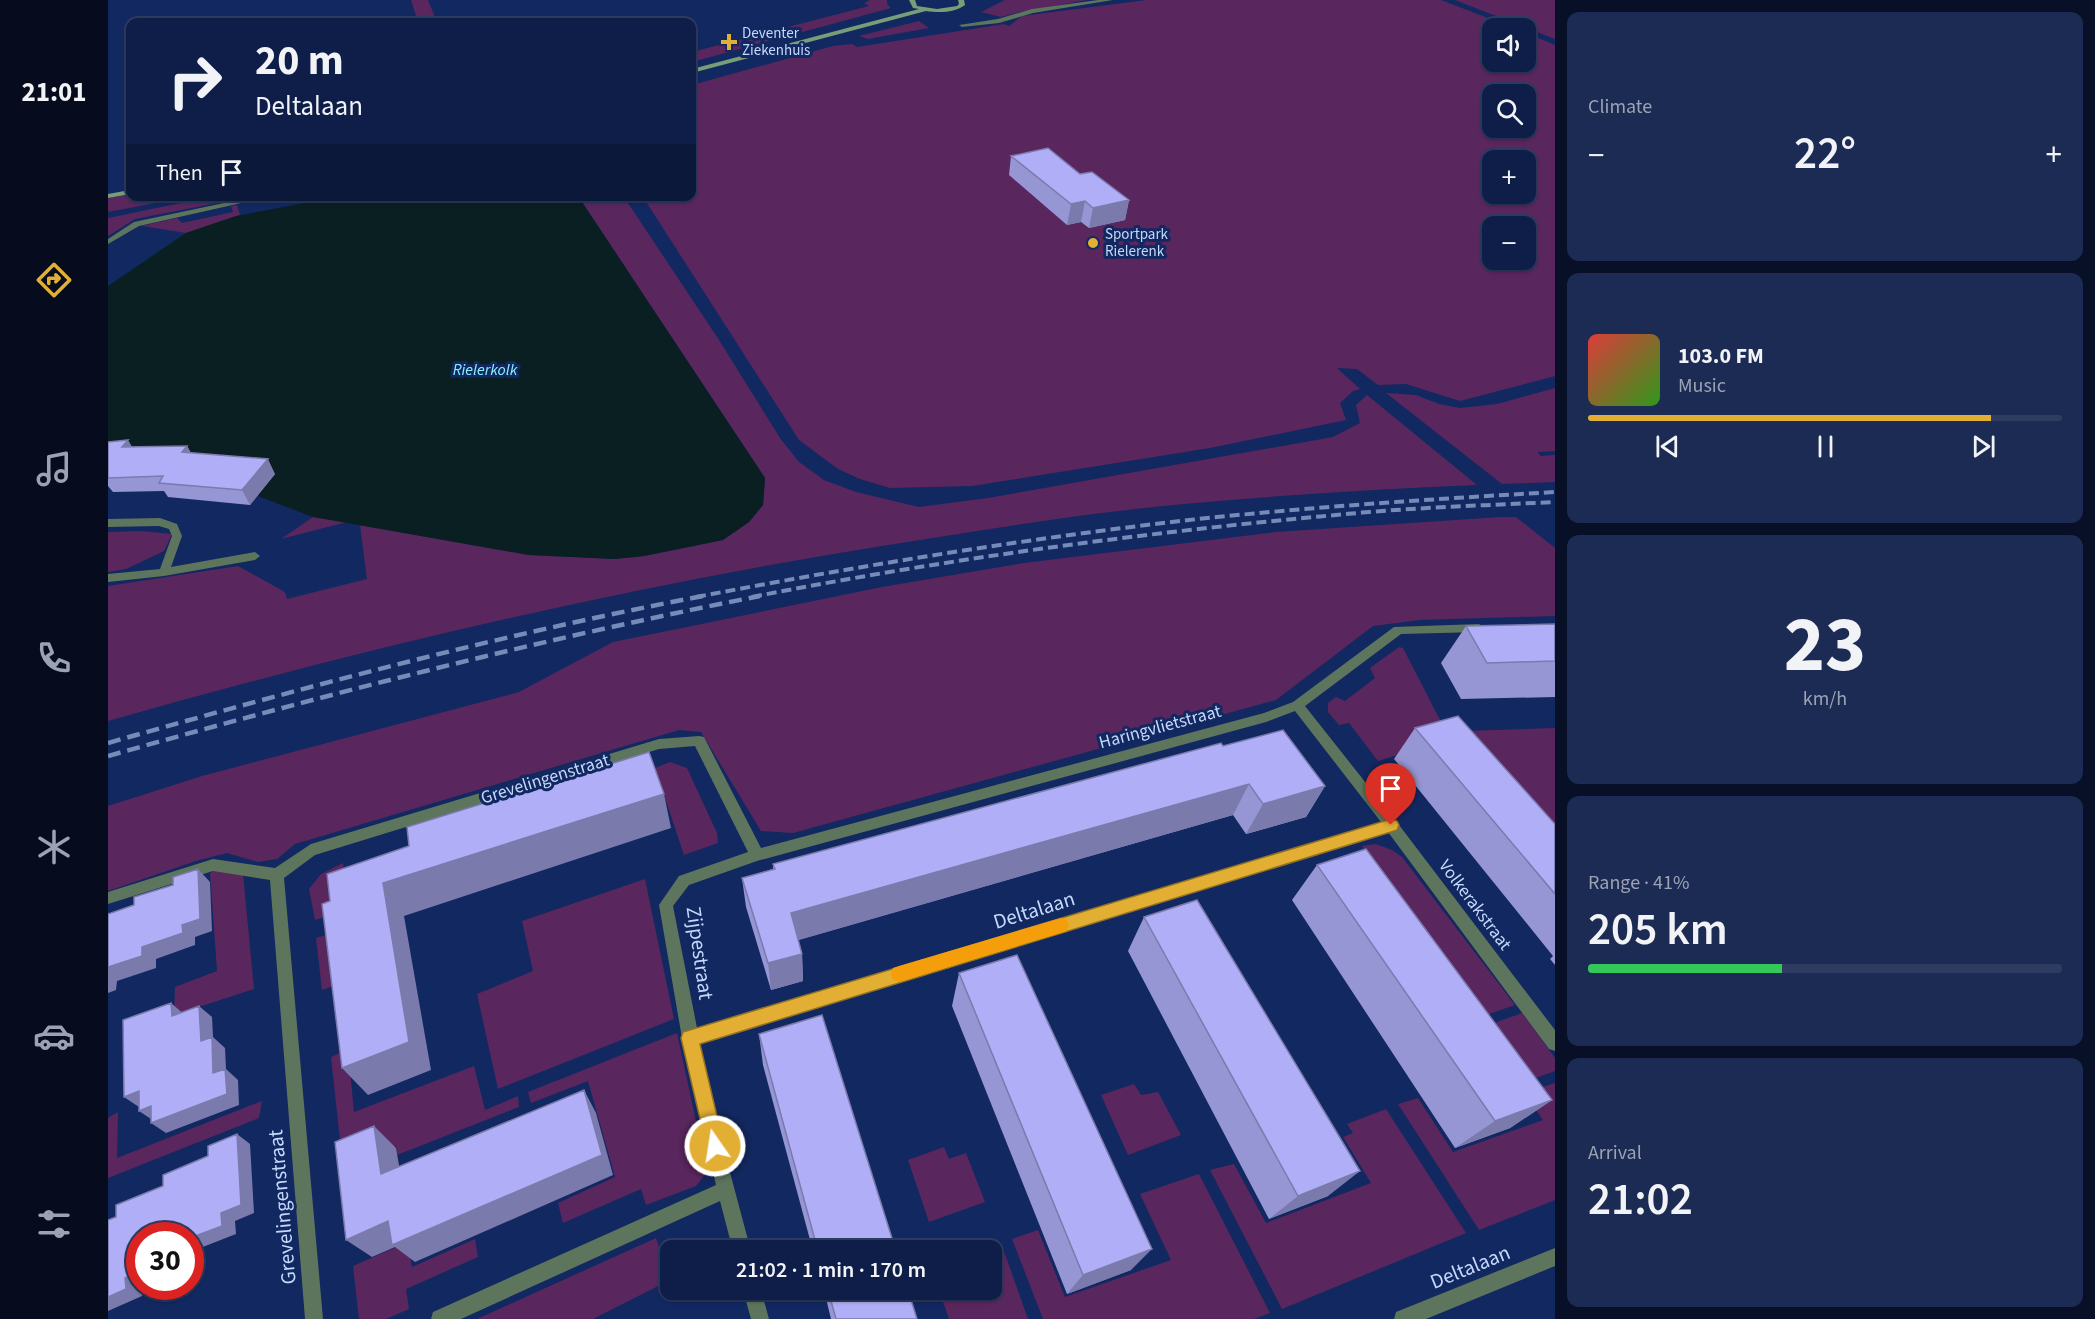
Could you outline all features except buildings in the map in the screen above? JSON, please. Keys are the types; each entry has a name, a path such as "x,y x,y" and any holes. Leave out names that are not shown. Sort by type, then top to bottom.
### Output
{"street":[{"path":"696,70 924,10 955,9 962,5 961,0"},
{"path":"962,25 999,21 1032,11 1110,0"},
{"path":"696,63 912,2 924,10"},
{"path":"108,188 126,185"},
{"path":"108,196 126,193"},
{"path":"108,242 137,224 246,201"},
{"path":"108,523 160,522 173,527 177,536 164,572"},
{"path":"108,578 164,572 255,556"},
{"name":"Haringvlietstraat","path":"757,855 1266,717 1297,705 1398,630 1492,627"},
{"name":"Volkerakstraat","path":"1297,705 1391,825 1555,1043"},
{"name":"Grevelingenstraat","path":"314,1319 277,875 311,850 659,744 699,741 757,855"},
{"name":"Deltalaan","path":"690,1038 1391,825"},
{"name":"Zijpestraat","path":"739,1240 690,1038 666,905 684,880 757,855"},
{"path":"108,898 213,865 277,875"},
{"path":"440,1319 725,1190"},
{"name":"Deltalaan","path":"1403,1319 1555,1257"},
{"path":"755,1300 760,1319"}],"shaded area":[{"path":"411,0 428,0 435,18 417,18"},
{"path":"870,0 887,0 891,8 696,61 696,51 869,6 864,3"},
{"path":"1005,0 1087,0 1001,17 981,12"},
{"name":"Sportpark Rielerenk","path":"1146,0 1441,0 1488,18 1482,18 1482,72 1536,72 1536,37 1555,45 1555,376 1460,401 1406,384 1378,385 1357,369 1337,368 1360,389 1353,391 1340,403 1346,420 1210,448 972,486 890,488 860,479 838,469 799,440 646,201 696,201 696,84 833,46 852,44 857,47 1004,24 1009,26 1022,16"},
{"path":"1455,0 1555,0 1555,39 1536,32 1536,18 1501,18"},
{"path":"919,21 929,28 868,39 859,36"},
{"path":"126,195 126,201 167,201 108,212 108,198"},
{"path":"191,201 227,201 135,219 108,236 108,218"},
{"path":"580,201 627,201 719,340 780,438 799,462 824,480 856,492 919,507 988,498 1333,437 1360,423 1356,405 1367,395 1477,485 1367,490 1151,507 1085,515 817,557 613,596 410,641 108,721 108,586 238,566 285,592 287,599 367,579 360,525 529,555 615,559 644,556 723,540 749,522 763,505 765,478"},
{"path":"237,205 240,215 186,233 142,226 177,218 182,223 233,212 231,206"},
{"path":"1555,388 1555,451 1538,452 1540,456 1555,455 1555,482 1502,484 1386,393 1416,395 1439,404 1460,408 1497,404"},
{"path":"313,517 347,522 281,539"},
{"path":"1516,517 1555,548 1555,616 1420,620 1373,626 1276,700 793,833 761,831 701,732 679,730 295,844 277,859 258,862 227,853 196,861 108,891 108,806 202,776 519,692 613,642 882,587 1024,563 1276,532"},
{"path":"141,531 172,534 164,551 126,569 108,572 108,532"},
{"path":"1399,647 1403,648 1440,720 1457,737 1378,761 1349,723 1339,725 1328,712 1328,703 1336,697 1345,701 1375,678 1370,668"},
{"path":"1555,728 1555,835 1465,731"},
{"path":"670,762 687,768 717,833 718,843 684,855 655,768"},
{"path":"1376,844 1402,857 1515,1005 1472,1020 1362,846"},
{"path":"343,863 353,933 336,985 322,990 316,938 333,933 331,915 315,920 309,889 321,874"},
{"path":"217,869 243,874 254,989 174,1015 175,987 217,971 210,873"},
{"path":"645,879 674,1019 498,1089 477,994 533,971 522,921"},
{"path":"1522,1013 1555,1058 1555,1071 1518,1084 1478,1029"},
{"path":"677,1033 707,1172 696,1186 646,1205 641,1189 563,1223 558,1203 615,1177 588,1081 531,1103 528,1092"},
{"path":"348,1049 354,1112 474,1066 485,1110 518,1096 519,1107 397,1155 396,1146 343,1168 331,1057"},
{"path":"1555,1083 1555,1200 1479,1230 1398,1104 1418,1098 1453,1152 1543,1120 1524,1093"},
{"path":"1134,1084 1141,1095 1158,1092 1181,1135 1128,1155 1101,1095"},
{"path":"262,1101 259,1118 108,1178 108,1118 118,1112 117,1158"},
{"path":"1386,1109 1466,1233 1282,1309 1210,1170 1234,1164 1266,1223 1371,1183 1343,1137 1353,1133 1347,1124"},
{"path":"944,1147 949,1159 966,1153 985,1202 929,1222 908,1160"},
{"path":"1199,1174 1270,1313 1254,1319 1043,1319 1012,1239 1038,1230 1065,1297 1171,1260 1140,1194"},
{"path":"656,1238 660,1250 660,1285 593,1319 477,1319"},
{"path":"475,1239 478,1257 406,1289 409,1309 386,1319 359,1319 353,1266 408,1242 412,1267"},
{"path":"1002,1246 1028,1319 949,1319 942,1300 1002,1300"}],"water":[{"name":"Rielerkolk","path":"316,201 582,202 765,478 763,505 749,522 723,540 644,556 615,559 529,555 313,517 258,496 181,487 108,483 108,286 186,233 236,216"}],"railway":[{"path":"696,597 941,554 1127,527 1326,507 1555,492"},
{"path":"752,597 905,569 1137,536 1369,512 1555,502"},
{"path":"108,743 478,644 703,596"},
{"path":"108,756 432,669 760,596"}],"slow traffic":[{"path":"899,974 1061,925"}],"place":[{"name":"Deventer Ziekenhuis","path":"729,42"},
{"name":"Sportpark Rielerenk","path":"1093,243"}],"route":[{"path":"715,1146 690,1038 1391,825"}]}
